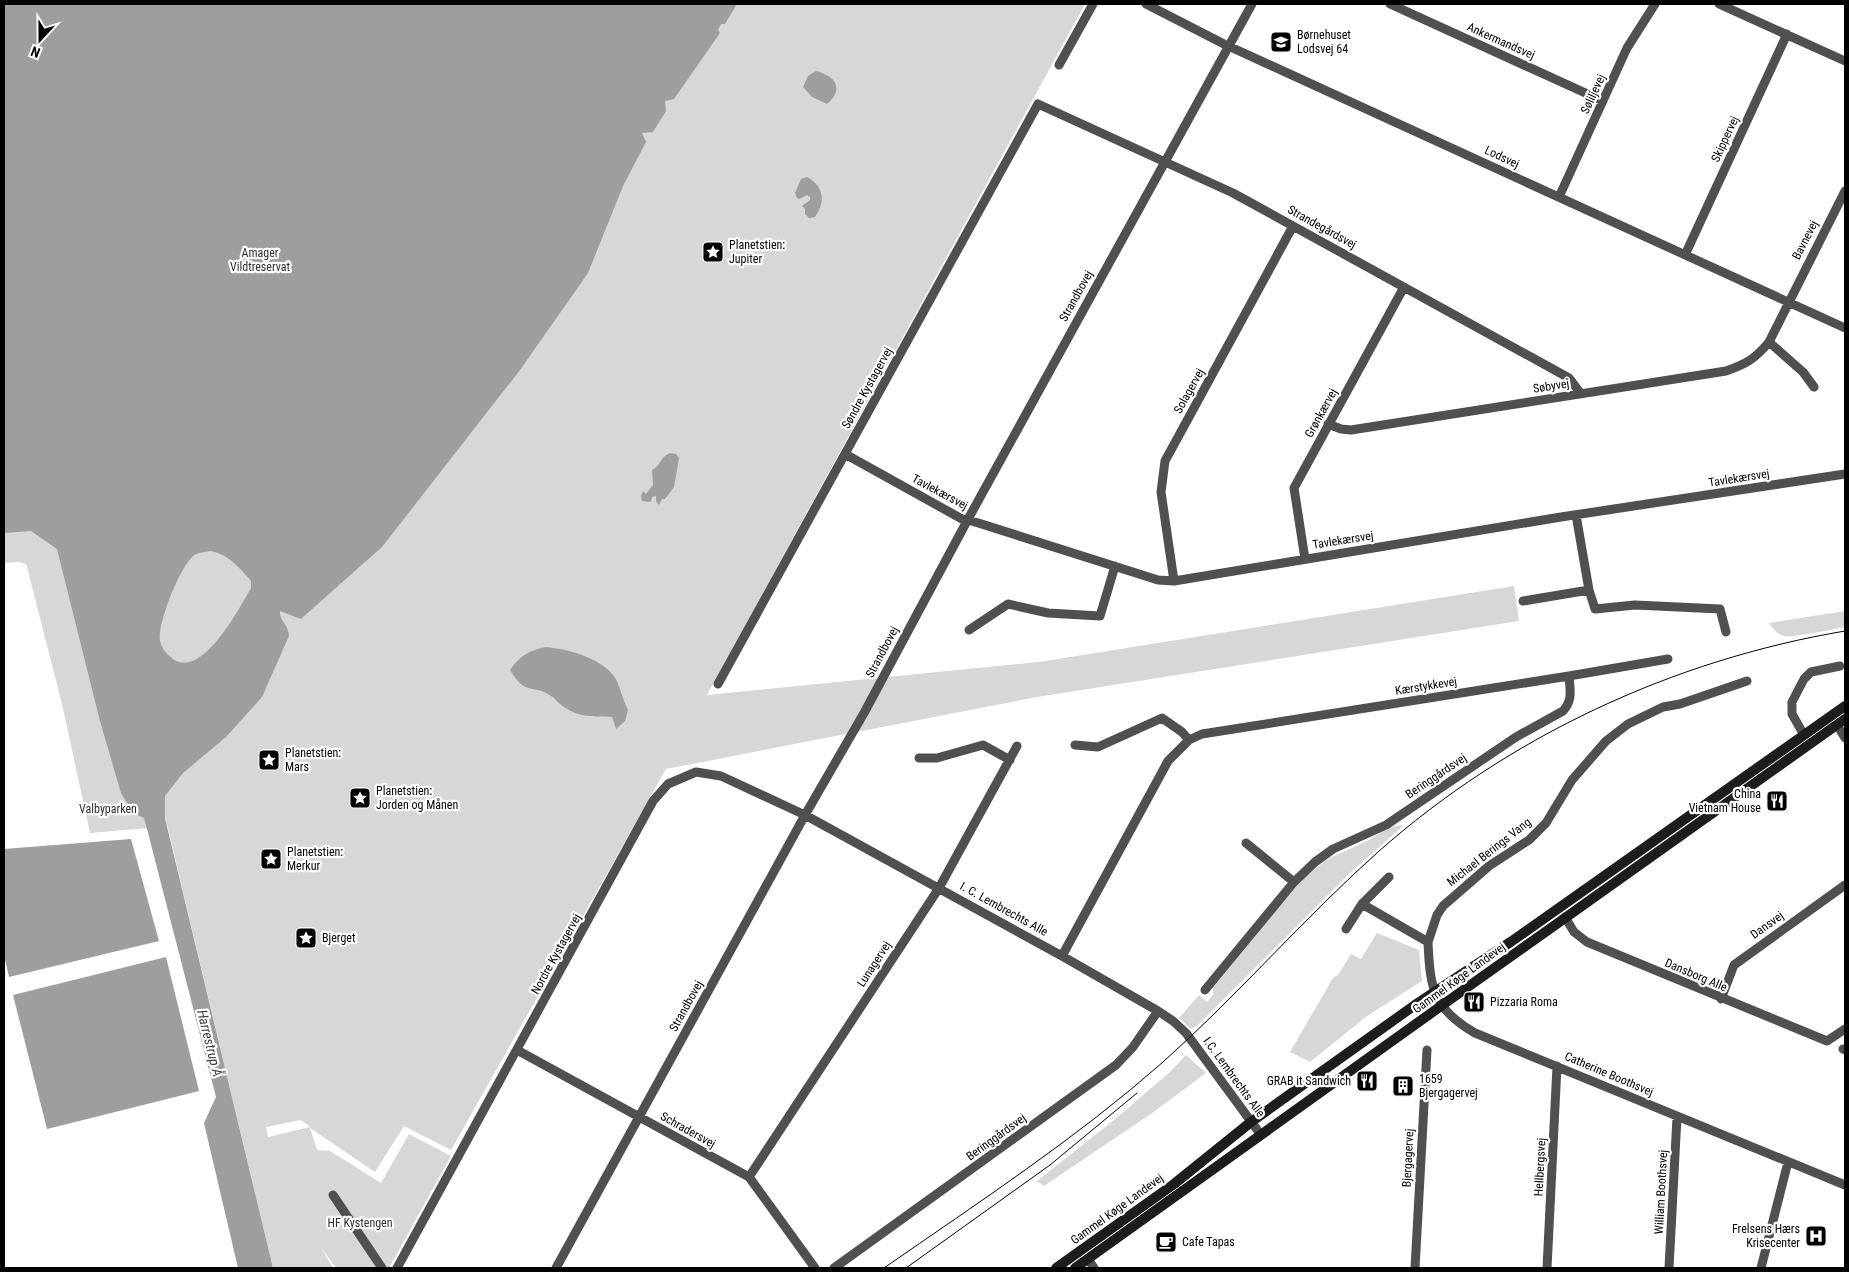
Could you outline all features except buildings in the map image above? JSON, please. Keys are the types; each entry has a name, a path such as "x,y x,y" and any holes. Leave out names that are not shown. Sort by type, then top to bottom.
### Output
{"main road":[{"name":"Gammel Køge Landevej","path":"1056,1268 1174,1184 1251,1122 1434,992 1512,941 1845,706"},
{"name":"Gammel Køge Landevej","path":"1075,1268 1841,722"}],"street":[{"path":"1059,65 1093,4"},
{"name":"Lodsvej","path":"1146,4 1156,6 1229,46 1788,302 1844,324"},
{"name":"Strandbovej","path":"556,1268 864,712 1252,4"},
{"name":"Ankermandsvej","path":"1390,4 1603,101"},
{"name":"Søliljevej","path":"1559,197 1627,48 1655,4"},
{"path":"1720,4 1845,61"},
{"name":"Skippervej","path":"1685,255 1787,34"},
{"name":"Strandegårdsvej","path":"1038,104 1233,193 1569,378 1581,394"},
{"name":"Søndre Kystagervej","path":"718,684 1038,104"},
{"name":"Bavnevej","path":"1788,302 1845,191"},
{"name":"Solagervej","path":"1174,581 1161,492 1165,461 1293,226"},
{"name":"Grønkærvej","path":"1305,559 1294,488 1404,287"},
{"name":"Søbyvej","path":"1328,424 1341,429 1351,430 1726,371 1742,366 1758,356 1769,342 1788,302"},
{"path":"1769,342 1803,372 1814,387"},
{"name":"Tavlekærsvej","path":"845,454 967,521 1158,580 1174,581 1576,515 1845,474"},
{"path":"1576,515 1589,590 1595,609 1635,605 1720,610 1726,632"},
{"path":"969,630 1008,604 1048,613 1100,616 1115,566"},
{"path":"1523,601 1589,590"},
{"name":"Kærstykkevej","path":"1062,956 1168,761 1189,740 1202,734 1569,676 1668,658"},
{"path":"1804,735 1792,714 1791,708 1796,694 1804,679 1811,672 1840,666"},
{"name":"Beringgårdsvej","path":"1205,990 1294,882 1315,862 1333,849 1386,825 1516,737 1563,711 1569,705 1571,697 1569,676"},
{"name":"Michael Berings Vang","path":"1428,942 1437,915 1443,906 1489,866 1529,840 1546,823 1572,780 1606,741 1628,724 1662,707 1680,704 1747,680"},
{"path":"1075,745 1098,747 1162,718 1182,732 1189,740"},
{"path":"1841,722 1845,738"},
{"path":"919,758 938,758 983,745 1010,760"},
{"name":"Lunagervej","path":"749,1177 939,888 1018,746"},
{"name":"Nordre Kystagervej","path":"397,1268 653,801 668,784 696,772 721,776 805,816"},
{"name":"I. C. Lembrechts Alle","path":"805,816 1062,956 1158,1011 1174,1021 1186,1033"},
{"path":"1246,843 1294,882"},
{"path":"1346,929 1362,904 1389,877"},
{"name":"Dansvej","path":"1721,999 1734,965 1845,885"},
{"path":"1362,904 1428,942"},
{"name":"Dansborg Alle","path":"1565,918 1574,932 1587,942 1721,999 1827,1041 1845,1029"},
{"name":"Catherine Boothsvej","path":"1428,942 1428,962 1434,992 1441,1006 1452,1019 1475,1033 1845,1185"},
{"name":"Beringgårdsvej","path":"834,1268 1116,1065 1133,1047 1158,1011"},
{"name":"I.C. Lembrechts Alle","path":"1186,1033 1262,1135"},
{"name":"Schradersvej","path":"517,1050 749,1177 815,1268"},
{"name":"Bjergagervej","path":"1415,1268 1426,1050"},
{"name":"Hellbergsvej","path":"1547,1268 1558,1066"},
{"name":"William Boothsvej","path":"1669,1268 1677,1117"},
{"path":"1761,1268 1788,1162"},
{"path":"334,1195 382,1268"},
{"name":"Gammel Køge Landevej","path":"1088,1259 1094,1268"}],"green space":[{"path":"4,4 1085,4 707,695 1039,662 1514,586 1519,621 1037,697 666,769 451,1150 404,1126 375,1172 310,1128 317,1150 330,1151 381,1183 409,1134 451,1156 389,1268 336,1268 321,1247 333,1268 273,1268 165,816 62,566 102,723 149,828 90,833 62,704 27,567 26,564 18,562 4,563","holes":["366,561 301,619 288,613","301,1120 310,1127 268,1137 266,1127"]},
{"path":"1845,611 1845,627 1805,635 1784,636 1775,631 1769,623"},
{"path":"1404,825 1350,873 1198,1025 1191,1029 1179,1018 1199,995 1207,1002 1213,995 1213,988 1300,881 1326,860 1369,840 1390,827"},
{"path":"1377,933 1419,950 1422,981 1367,1016 1310,1062 1290,1052 1333,978 1338,975 1351,954 1361,959"},
{"path":"1186,1055 1206,1073 1155,1111 1044,1186 1037,1181 1114,1120 1170,1072"}],"water":[{"name":"Amager Vildtreservat","path":"4,4 737,4 725,24 721,24 718,30 720,33 674,99 665,101 666,111 653,132 642,133 646,142 623,186 588,273 520,370 382,547 301,619 280,611 289,636 262,697 226,737 183,773 165,796 165,818 273,1268 238,1268 204,1123 216,1097 144,818 133,813 121,793 100,721 57,549 31,531 4,533","holes":["211,551 233,562 242,571 251,581 251,588 219,639 208,651 196,659 184,663 173,659 162,646 160,641 162,622 170,596 188,562 199,553"]},
{"path":"816,71 833,79 835,83 836,93 827,104 812,97 803,87 808,76"},
{"path":"807,177 817,185 822,195 819,211 815,217 809,218 802,206 810,200 810,197 807,195 799,199 795,193 801,179"},
{"path":"670,453 676,454 679,458 674,487 665,499 662,499 659,505 656,501 656,496 652,497 651,502 642,501 643,491 646,494 653,485 652,470"},
{"path":"546,647 586,656 612,673 628,710 625,721 616,729 612,717 591,716 572,712 544,692 520,684 510,670 525,654"},
{"path":"131,839 159,941 9,977 4,955 4,849"},
{"path":"166,957 199,1091 47,1129 13,995"}],"tram line":[{"path":"884,1268 1027,1169 1130,1090 1191,1036 1323,904 1378,852 1429,810 1482,773 1538,739 1596,709 1656,683 1718,661 1781,644 1845,631"},
{"path":"906,1268 1050,1165 1137,1093"}],"place":[{"name":"Børnehuset Lodsvej 64","path":"1281,42"},
{"name":"Planetstien: Jupiter","path":"713,252"},
{"name":"Planetstien: Mars","path":"269,760"},
{"name":"Planetstien: Jorden og Månen","path":"360,798"},
{"name":"China Vietnam House","path":"1777,801"},
{"name":"Planetstien: Merkur","path":"271,859"},
{"name":"Bjerget","path":"306,938"},
{"name":"Pizzaria Roma","path":"1474,1002"},
{"name":"GRAB it Sandwich","path":"1367,1081"},
{"name":"1659 Bjergagervej","path":"1403,1086"},
{"name":"Frelsens Hærs Krisecenter","path":"1816,1236"},
{"name":"Cafe Tapas","path":"1166,1242"}],"park label":[{"name":"Valbyparken","path":"108,809"},
{"name":"HF Kystengen","path":"360,1223"}],"water label":[{"name":"Harrestrup Å","path":"210,1043"}]}
